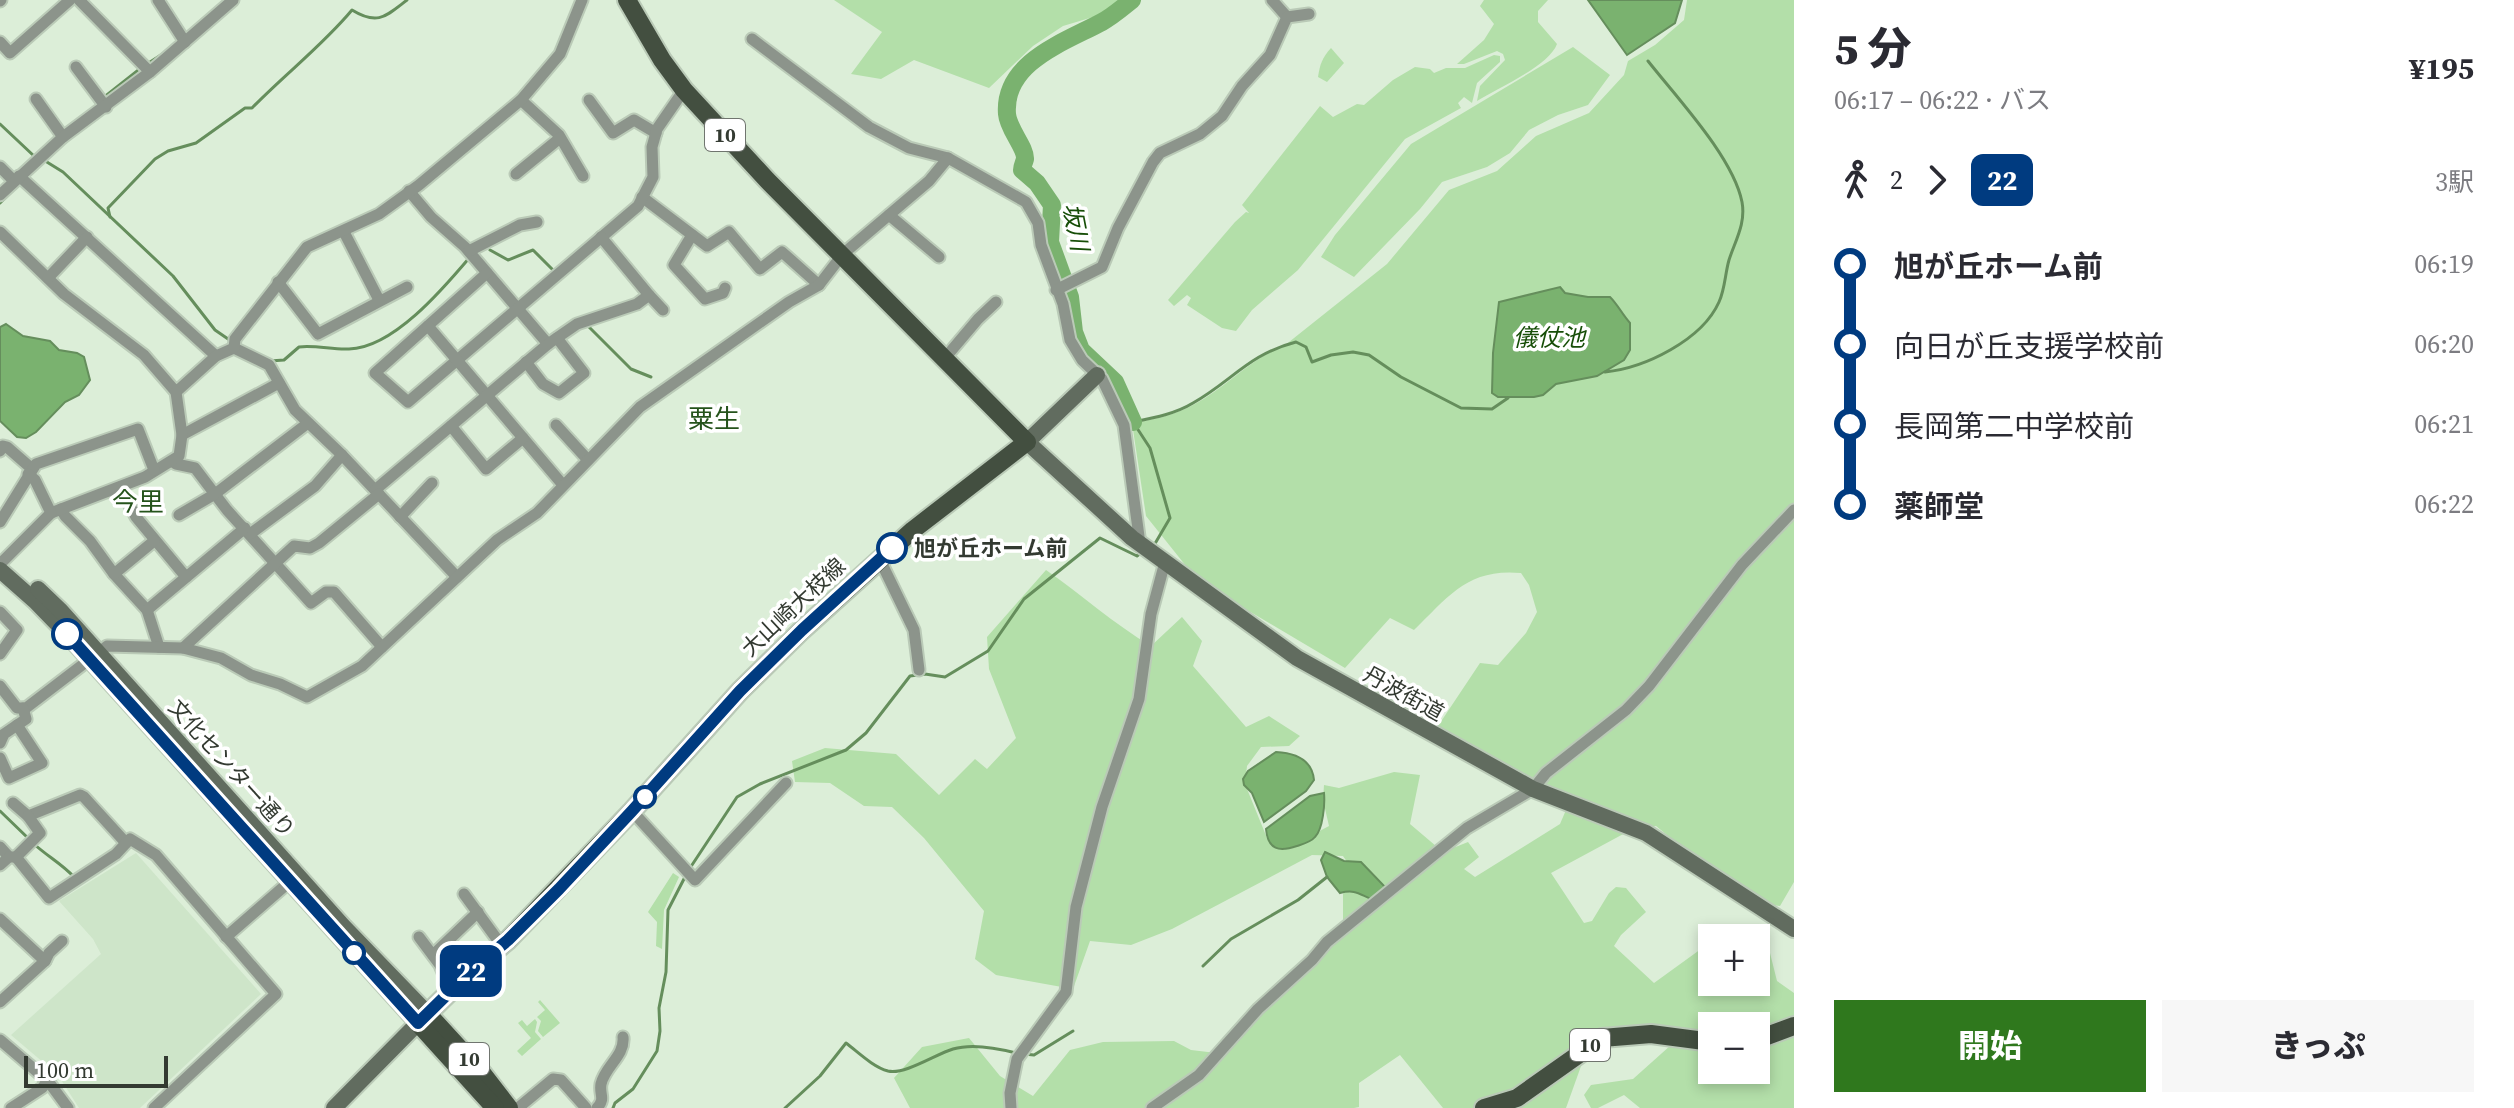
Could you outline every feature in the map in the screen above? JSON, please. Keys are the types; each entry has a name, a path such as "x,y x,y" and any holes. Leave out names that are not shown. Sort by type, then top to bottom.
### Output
{"main road":[{"name":"10","path":"627,0 662,60 684,90 767,180 1027,442"},
{"name":"大山崎大枝線","path":"423,1018 450,990 502,946 632,811 740,691 802,630 913,530 1027,442"},
{"name":"10","path":"423,1018 495,1104"},
{"path":"1770,1035 1794,1026"},
{"name":"10","path":"1484,1108 1517,1098 1602,1038 1651,1034 1698,1040"}],"street":[{"path":"0,42 10,53 70,0"},
{"path":"79,0 150,72"},
{"path":"158,0 185,42"},
{"path":"234,348 235,339 307,247 379,214 521,100 560,54 582,0"},
{"path":"1272,0 1287,17"},
{"path":"0,195 63,137 106,107 185,42 225,2"},
{"path":"1287,17 1309,14"},
{"path":"1063,287 1102,267 1118,228 1153,162 1160,153 1200,134 1222,116 1242,86 1270,55 1287,17"},
{"path":"752,39 869,127 909,148 948,158 1026,202 1038,223 1041,245 1063,287 1070,340 1114,401 1124,425 1140,544"},
{"path":"76,67 106,107"},
{"path":"487,273 375,373 408,402 638,206 653,177 652,147 656,133 684,90"},
{"path":"36,99 63,137"},
{"path":"521,100 560,138 583,176"},
{"path":"589,100 613,133 634,120 656,133"},
{"path":"516,174 560,138"},
{"path":"0,686 17,708 26,708 107,646 159,647 183,648 221,658 251,675 307,697 362,666 497,540 537,513 640,407 789,302 819,285 843,254 929,181 948,158"},
{"path":"0,167 20,179 87,237 216,356"},
{"path":"409,191 431,217 469,251 518,309 584,373 559,393 543,384 526,362"},
{"path":"642,197 707,246 729,232 760,269 782,252 819,285"},
{"path":"889,215 939,257"},
{"path":"469,251 520,225 537,222"},
{"path":"0,232 64,294 144,355 176,392 182,435 179,456 172,461 120,487 56,511 1,562"},
{"path":"344,232 379,300"},
{"path":"692,235 674,265 705,299 723,293 725,288"},
{"path":"48,278 87,237"},
{"path":"601,237 663,310"},
{"path":"278,282 318,334 407,287"},
{"path":"183,648 294,546 310,548 319,543 552,341 577,324 637,304 649,295"},
{"path":"945,358 996,302"},
{"path":"428,326 563,485"},
{"path":"176,392 216,356 234,348 269,365 295,410 342,455 457,577"},
{"path":"1027,442 1097,375"},
{"path":"182,435 279,383"},
{"path":"179,515 215,494 308,423"},
{"path":"556,425 588,460"},
{"path":"451,426 486,469 523,438"},
{"path":"0,522 36,464 138,429 154,470"},
{"name":"丹波街道","path":"1027,442 1140,544 1297,658 1533,789 1646,833 1794,929"},
{"path":"0,451 3,446 7,447 30,471 56,511 90,541 114,574 147,610 159,647"},
{"path":"147,610 247,531 315,486 342,455"},
{"path":"172,461 195,468 311,603 326,592 334,592 382,647"},
{"path":"400,517 432,483"},
{"path":"120,487 136,517 186,577"},
{"path":"1152,1108 1199,1075 1258,1009 1353,920 1400,886 1467,828 1533,789 1546,773 1626,710 1649,686 1742,565 1794,510"},
{"path":"114,574 154,541"},
{"path":"880,560 914,630 919,670"},
{"name":"文化センター通り","path":"1,562 35,601 93,656 293,879 423,1018"},
{"path":"1011,1108 1010,1093 1017,1059 1066,992 1076,907 1102,807 1139,699 1151,614 1165,562"},
{"path":"0,612 17,630 0,654"},
{"path":"0,743 4,734 26,719 23,708"},
{"path":"0,758 9,778 42,763 17,725"},
{"path":"632,811 695,880 786,783"},
{"path":"28,816 80,795 126,843"},
{"path":"8,859 40,833 28,816 13,803"},
{"path":"0,847 8,859 49,898 116,854 130,839 156,855 276,994 154,1108"},
{"path":"226,937 293,879"},
{"path":"464,894 502,946"},
{"path":"433,955 478,912"},
{"path":"0,919 45,961"},
{"path":"419,937 433,955 450,990"},
{"path":"0,1002 62,941"},
{"path":"334,1108 423,1018"},
{"path":"597,1108 603,1097 601,1082 622,1049 623,1037"},
{"path":"0,1040 48,1081 68,1108"},
{"path":"518,1108 553,1079 561,1080 586,1108"},
{"path":"11,1108 48,1081"}],"shaded area":[{"path":"834,0 1122,0 1103,14 1063,26 1033,46 989,88 914,60 881,79 851,74 882,32"},
{"path":"1484,0 1548,0 1538,11 1538,22 1557,44 1534,68 1477,101 1480,86 1505,60 1503,54 1497,51 1457,64 1484,40 1494,24 1480,6"},
{"path":"1687,0 1794,0 1794,882 1780,906 1763,904 1656,826 1627,832 1551,873 1584,923 1592,921 1616,887 1626,888 1646,912 1621,935 1614,946 1654,983 1698,951 1698,996 1770,996 1770,953 1777,981 1794,993 1794,1108 1640,1108 1624,1095 1598,1108 1591,1108 1584,1095 1591,1085 1633,1079 1671,1045 1612,1031 1585,1055 1566,1108 1443,1108 1400,1055 1359,1083 1359,1107 1354,1108 910,1108 894,1078 922,1047 969,1038 1000,1076 1033,1096 1070,1050 1103,1042 1174,1041 1191,1050 1225,1054 1288,983 1343,936 1343,894 1356,875 1343,856 1312,855 1172,929 1131,945 1090,941 1073,989 996,975 975,959 984,911 924,838 892,807 864,806 830,783 795,782 792,761 825,748 896,754 939,795 975,759 987,769 1016,738 989,669 987,637 1046,570 1151,646 1182,617 1202,641 1193,666 1246,727 1269,716 1300,736 1289,746 1261,747 1247,766 1245,784 1267,838 1284,850 1329,826 1323,800 1324,785 1339,788 1394,772 1420,775 1410,824 1443,852 1468,842 1479,857 1464,869 1475,877 1560,824 1572,796 1504,764 1438,726 1480,663 1498,665 1526,633 1537,612 1529,585 1521,573 1487,575 1473,580 1449,596 1414,630 1390,618 1345,668 1198,581 1146,516 1132,423 1186,409 1260,358 1284,346 1387,264 1449,190 1497,171 1536,136 1589,113 1624,75 1628,61 1655,45 1684,20"},
{"path":"1573,47 1610,75 1588,105 1558,115 1529,130 1510,153 1487,167 1442,182 1354,277 1321,257 1335,235 1411,144"},
{"path":"1331,48 1344,63 1327,82 1318,77 1322,61"},
{"path":"1494,55 1500,56 1500,62 1477,83 1472,103 1464,97 1458,103 1461,108 1405,139 1298,270 1252,310 1236,331 1222,328 1187,305 1191,298 1187,295 1174,306 1168,300 1235,222 1246,212 1249,213 1242,205 1320,106 1333,117 1357,104 1364,105 1393,80 1415,67 1430,69 1434,73 1446,68 1465,68"},
{"path":"136,853 261,994 140,1108 79,1108 58,1075 11,1035 101,954 93,939 59,901"},
{"path":"673,873 679,877 664,910 662,949 656,946 657,922 648,912"},
{"path":"540,1000 560,1023 543,1037 538,1031 541,1021 537,1017 545,1010 538,1002"},
{"path":"535,1019 535,1032 541,1039 522,1056 517,1051 531,1038 518,1023 522,1020 527,1026"}],"water":[{"path":"1588,0 1682,0 1675,23 1627,55"},
{"name":"儀仗池","path":"1560,287 1565,293 1610,297 1630,323 1630,350 1624,360 1597,376 1556,384 1543,395 1534,397 1498,397 1492,393 1499,302"},
{"path":"6,324 23,336 50,341 59,350 84,357 90,380 79,395 65,402 26,438 17,437 0,421 0,327"},
{"path":"1276,752 1301,758 1310,767 1314,780 1306,791 1264,822 1243,779 1248,771"},
{"path":"1324,793 1322,822 1313,839 1285,849 1272,845 1266,829 1310,796"},
{"path":"1325,852 1344,861 1361,862 1387,889 1371,899 1353,892 1340,893 1327,877 1321,860"}],"waterway":[{"path":"110,217 108,208 155,159 168,151 196,143 245,108 252,108 352,10 369,17 381,17 407,0"},
{"name":"坂川","path":"1132,0 1106,20 1055,46 1026,67 1015,80 1008,96 1007,114 1025,155 1022,170 1037,183 1052,205 1050,242 1070,297 1074,332 1081,350 1115,382 1133,422"},
{"path":"147,64 164,53"},
{"path":"1605,372 1637,365 1671,350 1711,316 1721,297 1742,218 1742,202 1728,166 1648,61"},
{"path":"103,98 141,68"},
{"path":"0,124 34,156"},
{"path":"42,159 63,172 173,276 215,330 231,341"},
{"path":"0,203 10,193"},
{"path":"490,250 508,260 533,250 554,271"},
{"path":"270,361 284,360 299,347 349,349 383,339 416,315 470,257"},
{"path":"587,325 631,369 651,377"},
{"path":"1153,547 1170,518 1150,448 1133,422 1186,407 1253,361 1280,347 1296,342 1306,347 1312,362 1353,352 1369,355 1401,377 1461,408 1492,409 1508,398"},
{"path":"690,868 737,797 760,784 846,750 866,733 910,676 925,674 945,677 988,651 1024,599 1100,538 1137,556 1142,552"},
{"path":"0,811 29,839"},
{"path":"34,844 74,877"},
{"path":"613,1108 633,1089 657,1051 659,1008 666,972 668,910 686,875"},
{"path":"1203,966 1231,939 1298,900 1327,877"},
{"path":"1024,1054 1034,1055 1073,1031"},
{"path":"785,1108 820,1076 846,1043 871,1063 888,1071 903,1070 961,1047 985,1047 1016,1053"}],"bus line":[{"name":"22","path":"67,634 418,1023 559,889 740,691 892,548"}],"place":[{"name":"旭が丘ホーム前","path":"892,548"}],"district":[{"name":"粟生","path":"714,419"},
{"name":"今里","path":"138,502"}]}
